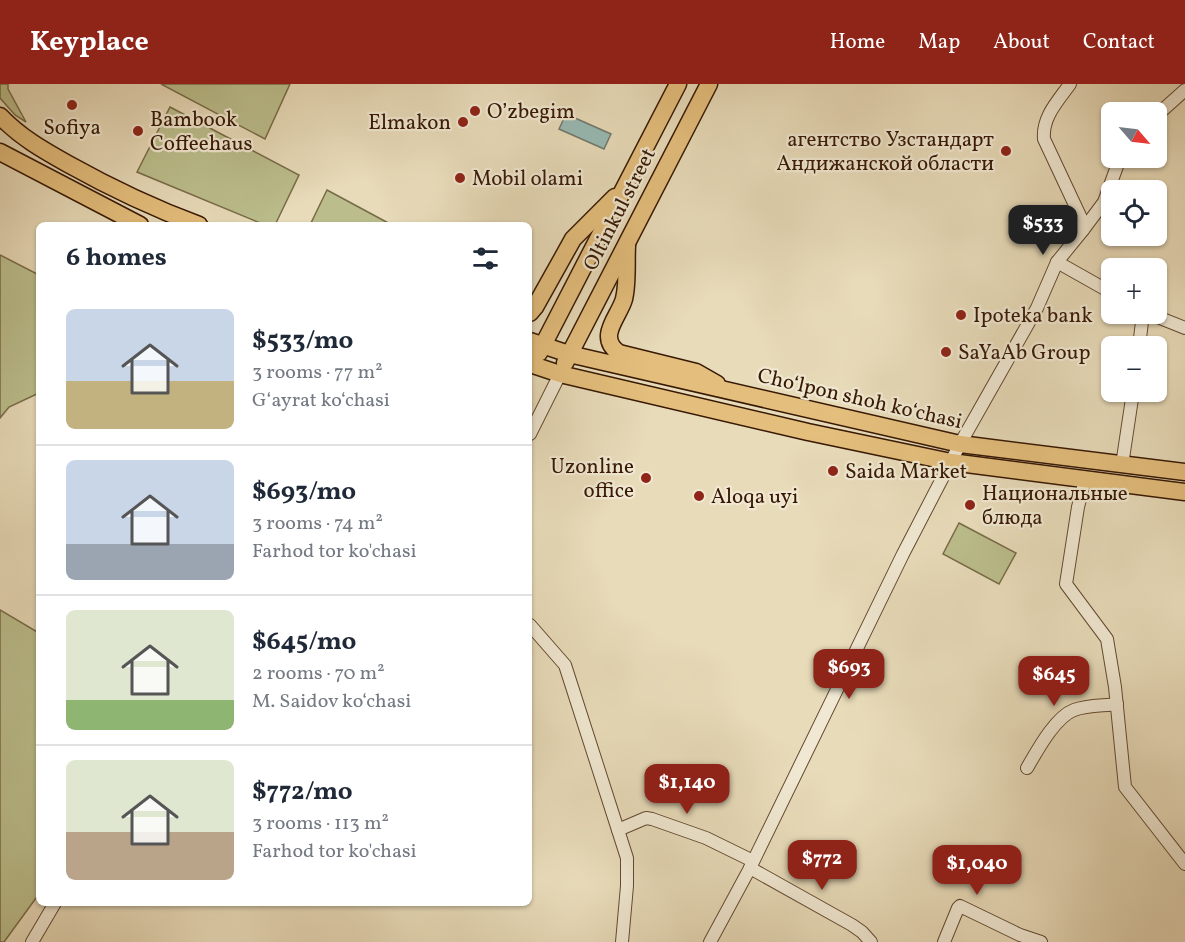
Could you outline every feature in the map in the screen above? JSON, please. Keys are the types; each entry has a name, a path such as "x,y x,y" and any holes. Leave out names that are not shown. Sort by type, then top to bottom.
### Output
{"main road":[{"name":"Oltinkul street","path":"532,364 536,343 624,188 678,84"},
{"name":"Oltinkul street","path":"556,367 569,354 709,84"},
{"path":"0,116 25,140 110,188 191,222"},
{"path":"0,152 134,222"},
{"path":"532,310 573,239 624,188"},
{"path":"627,243 624,298 608,335 613,348 619,353 632,357 696,372 730,392"},
{"path":"536,343 556,367"},
{"name":"Choʻlpon shoh koʻchasi","path":"536,343 569,354 960,444 1185,472"},
{"name":"Choʻlpon shoh koʻchasi","path":"532,364 556,367 808,432 951,462 1185,492"}],"street":[{"path":"1070,84 1048,116 1043,128 1044,139 1081,218 1083,230"},
{"path":"1167,106 1185,90"},
{"path":"710,942 751,865 960,444 1037,308 1057,262 1104,202 1116,168"},
{"path":"1057,262 1101,287"},
{"path":"1167,321 1185,328"},
{"path":"532,429 556,367"},
{"path":"1122,465 1131,402"},
{"path":"1085,480 1078,507 1066,584 1107,639 1117,705 1125,787 1185,864"},
{"path":"532,627 565,665 627,858 622,942"},
{"path":"1027,768 1047,735 1071,711 1085,707 1117,705"},
{"path":"618,830 646,818 706,838 852,925 871,942"},
{"path":"32,942 53,906"},
{"path":"944,942 960,906 1020,935 1041,942"}],"green space":[{"path":"0,84 8,84 8,89 26,122 15,115 0,98"},
{"path":"161,84 290,84 265,139"},
{"path":"170,107 299,175 276,222 258,222 137,172"},
{"path":"327,190 386,222 311,222"},
{"path":"0,255 36,273 36,394 9,407 0,418"},
{"path":"959,523 1016,553 999,584 943,554"},
{"path":"0,610 36,631 36,898 4,942 0,942"}],"water":[{"path":"566,114 611,134 604,149 559,129"}],"place":[{"name":"Sofiya","path":"72,105"},
{"name":"O’zbegim","path":"475,111"},
{"name":"Elmakon","path":"463,122"},
{"name":"Bambook Coffeehaus","path":"138,131"},
{"name":"агентство Узстандарт Андижанской области","path":"1006,151"},
{"name":"Mobil olami","path":"460,178"},
{"name":"Ipoteka bank","path":"961,315"},
{"name":"SaYaAb Group","path":"946,352"},
{"name":"Saida Market","path":"833,471"},
{"name":"Uzonline office","path":"646,478"},
{"name":"Aloqa uyi","path":"699,496"},
{"name":"Национальные блюда","path":"970,505"}]}
